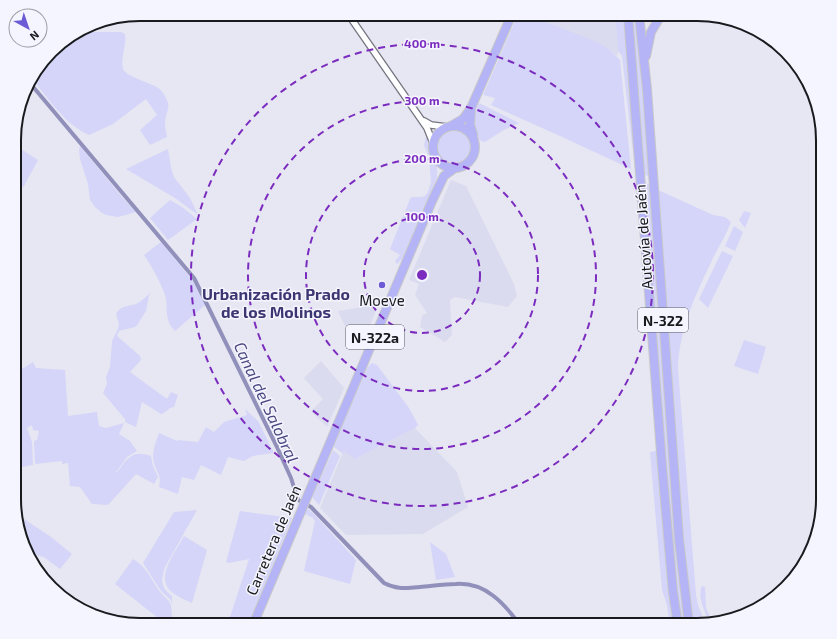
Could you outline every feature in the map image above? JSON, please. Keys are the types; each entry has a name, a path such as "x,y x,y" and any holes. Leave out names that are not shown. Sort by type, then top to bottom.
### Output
{"highway":[{"name":"N-322a","path":"434,143 436,136 440,132 463,119 471,108 509,21"},
{"name":"Autovía de Jaén","path":"629,21 663,474 673,592 677,618"},
{"name":"Autovía de Jaén","path":"640,21 647,89 682,577 688,618"},
{"path":"647,89 647,47 651,32 658,21"},
{"name":"N-322a","path":"455,168 464,166 468,163 473,157 476,146 470,125 471,108"},
{"path":"448,127 462,127 473,137"},
{"path":"434,143 434,153 441,167 442,178"},
{"path":"436,159 445,166 455,168"},
{"name":"Carretera de Jaén","path":"256,618 442,178 455,168"}],"street":[{"path":"353,21 421,118 434,143"},
{"path":"421,118 431,126 448,127"}],"shaded area":[{"path":"515,21 544,21 597,42 610,50 620,60 631,169 491,105 495,98 483,95"},
{"path":"544,21 616,21 618,51 617,56 610,50"},
{"path":"616,21 624,21 637,171 635,170 622,56 618,51"},
{"path":"631,21 637,21 649,177 642,173"},
{"path":"90,32 121,32 125,34 122,65 125,72 161,90 167,100 168,108 165,119 165,128 167,137 150,145 140,130 157,115 146,99 113,124 89,135 72,124 50,102 36,83 41,74 62,51 74,41"},
{"path":"479,103 519,123 502,131 485,142 480,140 474,131 475,113"},
{"path":"454,128 467,134 473,147 467,160 454,166 441,160 435,147 441,134"},
{"path":"426,136 432,157 437,166 437,178 402,259 397,264 395,261 400,255 390,249 410,199 412,197 425,196 431,182 429,157 424,145"},
{"path":"80,146 136,212 118,217 106,215 95,207 90,200 88,184 80,159"},
{"path":"21,149 38,160 24,186 21,188"},
{"path":"168,149 174,177 190,198 198,215 175,198 126,169"},
{"path":"451,180 466,186 514,284 517,296 508,307 455,297 450,300 452,335 445,342 420,327 422,316 427,313 415,295 419,284 409,280"},
{"path":"643,182 650,185 685,618 679,618 674,573"},
{"path":"656,189 713,215 725,217 731,222 695,298 685,325 679,354 678,369 696,595 703,618 693,618 688,588"},
{"path":"170,200 197,219 168,240 150,218"},
{"path":"744,211 751,213 745,228 739,220"},
{"path":"734,226 743,232 735,251 725,246"},
{"path":"161,242 193,281 205,305 175,331 169,322 163,290 156,274 144,255"},
{"path":"722,251 733,256 708,308 699,299"},
{"path":"152,291 149,295 146,311 137,325 135,327 119,331 117,336 140,356 141,360 130,372 167,399 171,392 178,395 174,407 161,414 142,402 136,427 125,422 125,419 103,393 107,384 106,377 110,367 112,341 119,324 116,314 122,308 138,303"},
{"path":"369,306 377,308 361,348 351,339 338,311"},
{"path":"744,340 766,347 758,374 734,366"},
{"path":"321,361 344,388 327,427 311,411 323,399 304,378"},
{"path":"33,362 36,368 65,370 68,416 97,412 99,426 106,428 124,423 119,434 130,441 137,451 127,457 116,472 131,456 144,454 151,456 153,466 158,477 154,484 136,474 108,505 92,504 80,487 70,486 68,463 62,464 62,461 35,463 34,441 37,440 39,431 33,430 32,425 27,428 32,442 33,465 21,467 22,369"},
{"path":"372,363 377,365 409,408 418,425 415,428 355,459 344,451 343,454 333,446 367,368"},
{"path":"245,409 258,421 273,453 253,456 244,461 228,457 221,475 201,465 194,480 182,477 178,494 159,487 159,476 153,455 159,433 177,441 198,442 206,427 214,432 224,422 247,415"},
{"path":"415,428 457,472 468,507 423,534 346,535 320,508 344,450 355,459"},
{"path":"333,450 340,456 319,505 312,497"},
{"path":"656,451 669,588 674,618 669,618 667,605 662,590 650,452"},
{"path":"306,507 356,560 350,584 304,571 315,521 313,518 303,513"},
{"path":"197,510 165,567 162,583 165,590 172,596 172,605 171,600 161,591 143,563 174,512"},
{"path":"240,511 292,518 251,618 230,618 249,559 229,563 226,562"},
{"path":"22,516 24,519 51,537 72,554 60,569 44,557 35,555 33,551 27,537"},
{"path":"184,536 207,550 192,603 173,593 167,587 165,580 168,565"},
{"path":"430,542 446,554 455,577 436,580"},
{"path":"133,559 143,567 161,593 170,602 172,618 158,618 115,584"},
{"path":"702,586 705,587 706,608 710,617 707,617 704,609 700,594"}],"waterway":[{"name":"Canal del Salobral","path":"34,88 194,278 277,447 291,478 298,500 311,507 384,583 393,587 402,588 452,584 476,586 493,596 514,618"}],"place":[{"name":"Moeve","path":"382,285"}],"district":[{"name":"Urbanización Prado de los Molinos","path":"276,302"}]}
